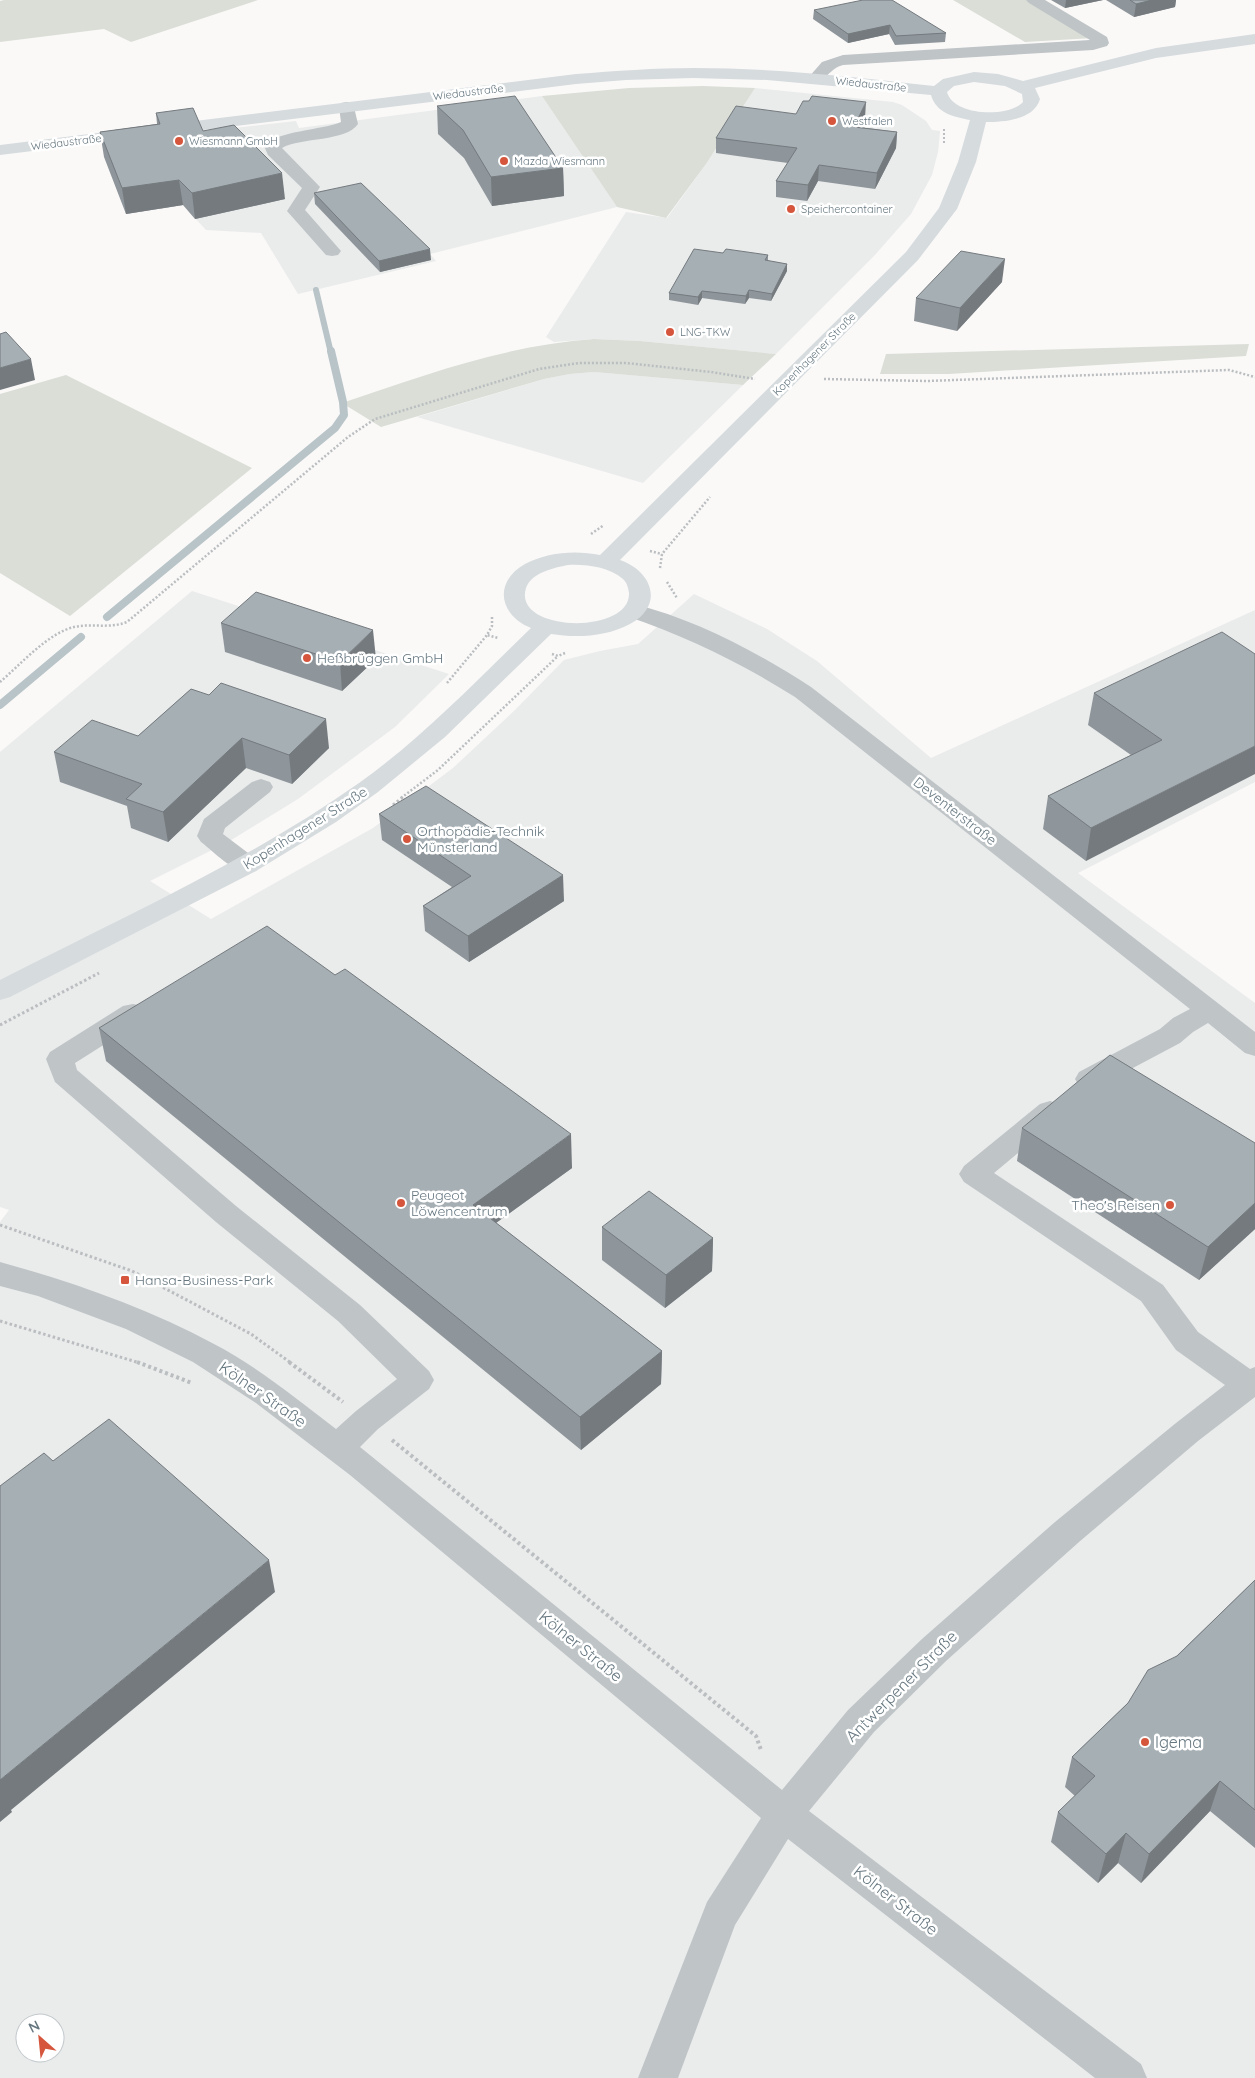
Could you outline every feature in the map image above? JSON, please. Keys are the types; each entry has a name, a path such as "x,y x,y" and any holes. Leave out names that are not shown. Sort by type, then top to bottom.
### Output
{"main road":[{"path":"1022,86 1156,54 1255,39"},
{"name":"Wiedaustraße","path":"0,150 576,79 631,75 708,73 816,78 938,91"},
{"path":"974,77 1004,80 1022,86 1032,95 1032,102 1027,108 1006,116 964,114 942,104 937,98 938,91 949,82 974,77"},
{"name":"Kopenhagener Straße","path":"605,562 912,256 930,235 953,198 967,162 979,116"},
{"path":"577,558 605,562 628,572 637,581 641,591 639,602 634,611 621,620 603,627 563,630 546,626 528,618 517,607 514,595 517,583 527,573 542,565 559,560 577,558"},
{"name":"Kopenhagener Straße","path":"0,991 247,865 327,816 402,762 452,719 546,626"}],"street":[{"path":"816,78 826,66 832,62 843,60 1101,43 1101,40 1034,0"},
{"path":"332,251 296,211 311,187 274,151 273,146 279,142 337,130 350,124 347,107"},
{"name":"Deventerstraße","path":"634,611 666,621 742,655 803,692 1255,1046"},
{"path":"247,865 210,836 213,825 261,787"},
{"path":"156,999 60,1059 65,1075 226,1214 348,1313 418,1380 367,1420 337,1448"},
{"path":"1209,1010 1170,1036 1087,1080 974,1174 1152,1293 1187,1340 1252,1382"},
{"name":"Kölner Straße","path":"0,1274 44,1286 137,1321 204,1353 267,1394 337,1448 784,1814 1127,2078"},
{"name":"Antwerpener Straße","path":"658,2078 720,1915 784,1814 862,1721 934,1650 1067,1532 1252,1382"}],"path":[{"path":"944,126 944,146"},
{"path":"0,682 56,636 73,627 116,628 127,622 348,437 375,418 539,369 579,363 626,363 756,379 927,382 1229,370 1239,371 1255,377"},
{"path":"749,386 756,379"},
{"path":"584,538 605,523"},
{"path":"591,534 662,554 659,566 672,592 682,604 666,621"},
{"path":"489,610 492,626 487,635 558,656 572,651"},
{"path":"0,1321 137,1362 199,1386"}],"shaded area":[{"path":"258,0 131,42 104,29 0,42 0,1"},
{"path":"953,0 1029,0 1093,38 1025,42"},
{"path":"703,86 755,88 706,164 666,218 617,207 542,96 629,88"},
{"path":"755,88 893,102 902,105 926,121 932,130 940,131 938,152 932,175 911,214 874,256 776,354 640,341 594,339 554,342 546,337 626,212 667,218 706,164"},
{"path":"542,96 617,207 430,254 436,261 298,294 261,233 206,230 183,205 161,209 132,177 156,137 296,121 299,128"},
{"path":"594,339 640,341 776,354 743,385 594,372 570,374 544,379 381,427 342,403 466,363 529,348"},
{"path":"1249,344 1246,356 949,374 880,374 886,354"},
{"path":"594,372 743,385 643,483 417,417 544,379"},
{"path":"66,375 252,468 70,616 0,573 0,394"},
{"name":"Hansa-Business-Park","path":"192,591 449,674 395,727 298,799 228,842 150,881 211,919 373,828 453,768 515,710 564,660 638,644 694,594 767,629 817,661 931,758 1255,610 1255,782 1078,873 1255,1003 1255,2078 0,2078 0,1222 9,1210 0,1207 0,752"}],"building":[{"path":"863,0 892,0 946,33 896,36 890,25 848,34 814,10"},
{"path":"1130,0 1152,0 1136,4"},
{"path":"515,96 563,168 491,177 463,130 437,106"},
{"path":"812,96 866,102 854,127 897,132 877,173 819,165 808,185 776,181 797,148 716,138 736,106 796,114 803,101 809,101"},
{"path":"193,108 203,131 234,125 282,173 192,193 179,180 122,188 100,132 160,124 156,113"},
{"path":"361,183 430,249 379,261 314,193"},
{"path":"694,249 723,253 726,249 768,255 765,260 787,264 772,294 749,290 746,296 702,291 698,297 669,293"},
{"path":"961,251 1005,259 960,308 916,298"},
{"path":"6,332 31,359 0,368 0,334"},
{"path":"256,592 373,630 340,662 221,623"},
{"path":"1222,632 1255,654 1255,746 1091,828 1048,796 1162,740 1094,693"},
{"path":"221,683 326,719 289,755 242,738 163,812 126,799 142,784 54,752 92,720 138,736 191,689 209,695"},
{"path":"426,786 563,875 468,936 423,906 471,876 379,814"},
{"name":"Peugeot Löwencentrum","path":"267,926 335,975 345,969 571,1134 473,1205 662,1351 580,1417 99,1028"},
{"name":"Theo's Reisen","path":"1110,1055 1255,1143 1255,1203 1208,1247 1022,1128"},
{"path":"649,1191 713,1238 666,1275 602,1227"},
{"path":"109,1419 269,1560 0,1780 0,1486 44,1453 53,1461"},
{"path":"1255,1580 1255,1810 1220,1781 1149,1854 1126,1833 1106,1854 1058,1812 1095,1776 1072,1757 1128,1703 1148,1670 1177,1656"}],"waterway":[{"path":"316,290 331,353"},
{"path":"107,617 335,428 344,415 343,402 331,351"},
{"path":"0,705 81,637"}],"place":[{"name":"Westfalen","path":"832,121"},
{"name":"Wiesmann GmbH","path":"179,141"},
{"name":"Mazda Wiesmann","path":"504,161"},
{"name":"Speichercontainer","path":"791,209"},
{"name":"LNG-TKW","path":"670,332"},
{"name":"Heßbrüggen GmbH","path":"307,658"},
{"name":"Orthopädie-Technik Münsterland","path":"407,839"},
{"name":"Peugeot Löwencentrum","path":"401,1203"},
{"name":"Theo's Reisen","path":"1170,1205"},
{"name":"Hansa-Business-Park","path":"125,1280"},
{"name":"Igema","path":"1145,1742"}]}
